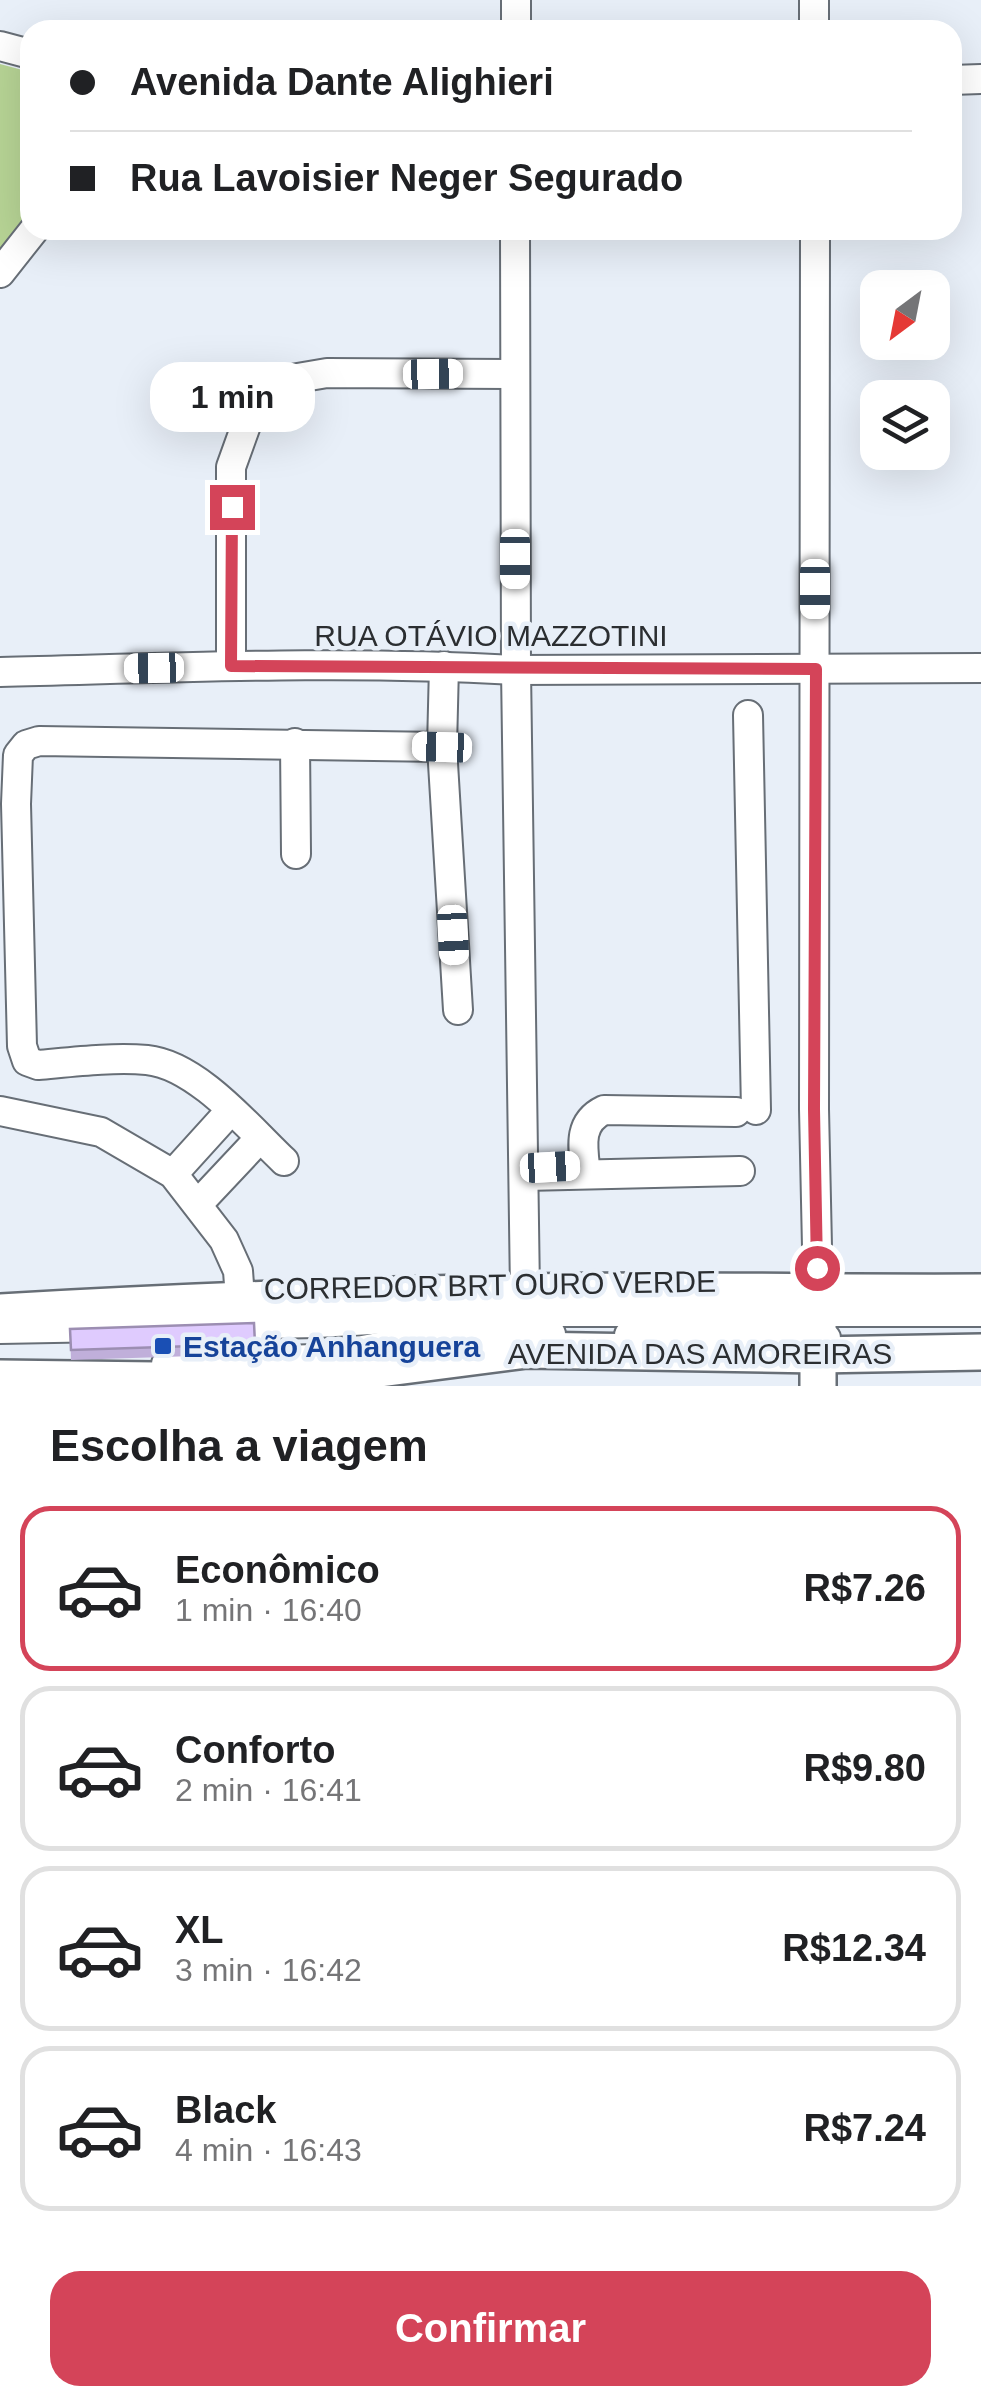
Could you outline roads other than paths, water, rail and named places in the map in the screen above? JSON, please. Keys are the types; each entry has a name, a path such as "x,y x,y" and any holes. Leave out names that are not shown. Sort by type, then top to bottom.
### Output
{"main road":[{"name":"AVENIDA DAS AMOREIRAS","path":"0,1312 240,1298 525,1292 817,1337 981,1352"},
{"name":"AVENIDA DAS AMOREIRAS","path":"0,1378 167,1383 317,1377 527,1350 817,1337 981,1292"}],"street":[{"path":"0,272 26,240"},
{"path":"515,240 516,670 525,1292"},
{"path":"815,240 817,1337"},
{"path":"231,666 232,468 249,417 280,381 326,372 514,374"},
{"name":"RUA OTÁVIO MAZZOTINI","path":"0,672 231,666 516,670 981,668"},
{"path":"444,666 442,747 458,1010"},
{"path":"585,1170 582,1133 594,1115 604,1110 746,1111 748,715"},
{"path":"284,1161 191,1077 150,1060 38,1065 27,1061 22,1046 18,755 26,745 39,740 442,747"},
{"path":"294,744 296,854"},
{"path":"173,1174 231,1110"},
{"path":"0,1111 101,1132 173,1174 224,1240 238,1272 240,1298"},
{"path":"198,1204 260,1138"},
{"path":"524,1172 740,1171"},
{"name":"CORREDOR BRT OURO VERDE","path":"0,1329 316,1322 514,1312 817,1337 981,1312"},
{"name":"CORREDOR BRT OURO VERDE","path":"0,1364 135,1366 314,1358 417,1340 515,1334 981,1338"}],"place":[{"name":"Estação Anhanguera","path":"163,1346"}]}
